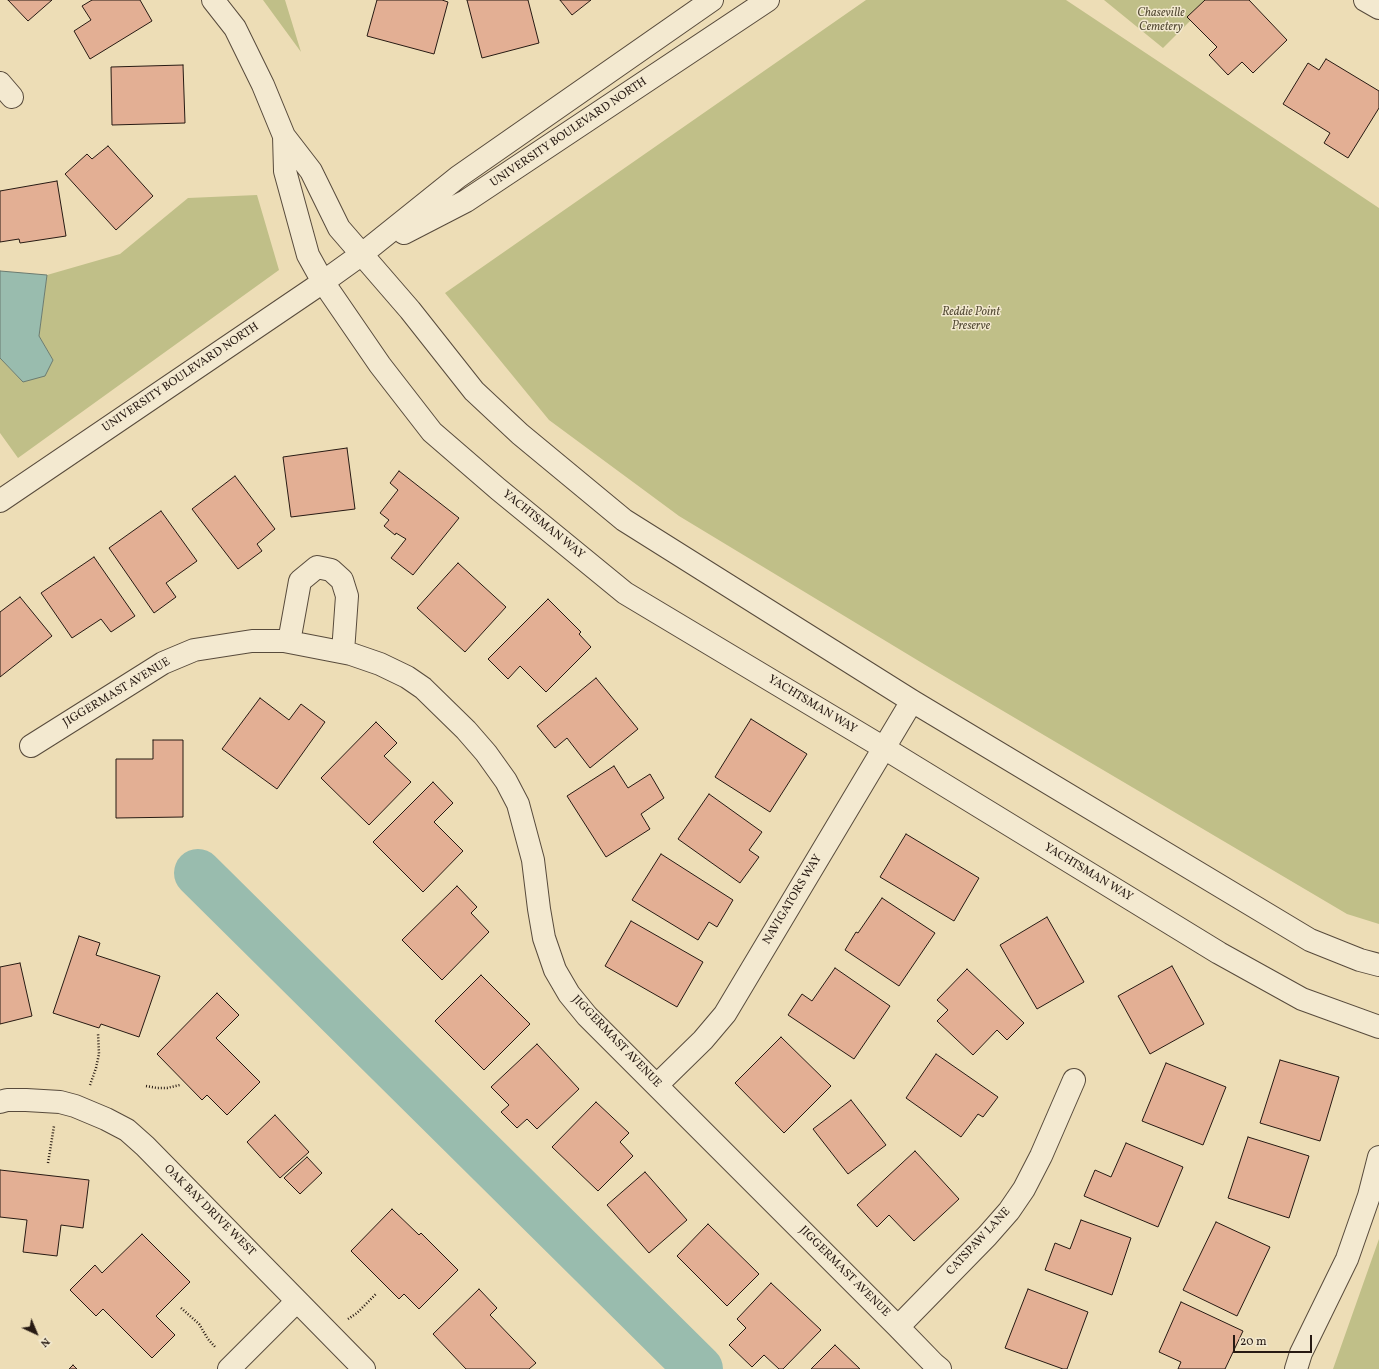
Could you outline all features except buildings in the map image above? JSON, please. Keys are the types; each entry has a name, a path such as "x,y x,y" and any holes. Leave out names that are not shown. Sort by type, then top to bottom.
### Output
{"street":[{"path":"213,0 235,28 263,85 284,136 311,171 339,228 410,310 474,391 520,434 618,515 912,701 1310,940 1360,960 1379,965"},
{"name":"UNIVERSITY BOULEVARD NORTH","path":"0,501 323,282 362,254 458,178 712,0"},
{"name":"UNIVERSITY BOULEVARD NORTH","path":"362,254 466,201 768,0"},
{"path":"1365,0 1379,8"},
{"name":"YACHTSMAN WAY","path":"284,136 285,170 289,186 308,255 323,282 380,365 432,432 498,489 626,592 1219,953 1302,999 1379,1027"},
{"path":"289,642 300,581 317,567 331,570 342,580 347,596 343,652"},
{"name":"JIGGERMAST AVENUE","path":"31,746 163,663 194,650 252,641 289,642 351,654 380,664 407,677 423,688 466,730 486,753 506,780 518,804 533,860 544,938 555,970 570,994 587,1016 940,1369"},
{"name":"NAVIGATORS WAY","path":"657,1085 703,1040 725,1014 912,701"},
{"name":"CATSPAW LANE","path":"898,1327 987,1236 1009,1211 1024,1189 1041,1156 1074,1080"},
{"name":"OAK BAY DRIVE WEST","path":"0,1102 26,1100 58,1102 106,1118 127,1130 145,1146 364,1369"},
{"path":"1296,1369 1301,1353 1347,1259 1369,1196 1379,1157"},
{"path":"231,1367 297,1301"}],"path":[{"path":"82,1109 96,1068 99,1054 98,1033"},
{"path":"146,1086 167,1088 180,1085"},
{"path":"48,1163 58,1102"},
{"path":"329,1334 357,1313 376,1294"},
{"path":"181,1308 199,1324 208,1340 231,1367"}],"green space":[{"path":"263,0 285,0 301,52"},
{"name":"Reddie Point Preserve","path":"866,0 1066,0 1379,208 1379,924 1347,914 932,669 679,516 549,420 445,293"},
{"name":"Chaseville Cemetery","path":"1104,0 1205,0 1188,17 1191,20 1163,48"},
{"path":"257,195 279,270 18,458 0,433 0,358 23,382 53,360 39,336 47,275 120,254 188,198"},
{"path":"1379,1239 1379,1369 1333,1369"}],"shaded area":[{"path":"0,271 47,275 39,336 53,360 45,376 23,382 0,358"}],"waterway":[{"path":"198,873 699,1369"}]}
